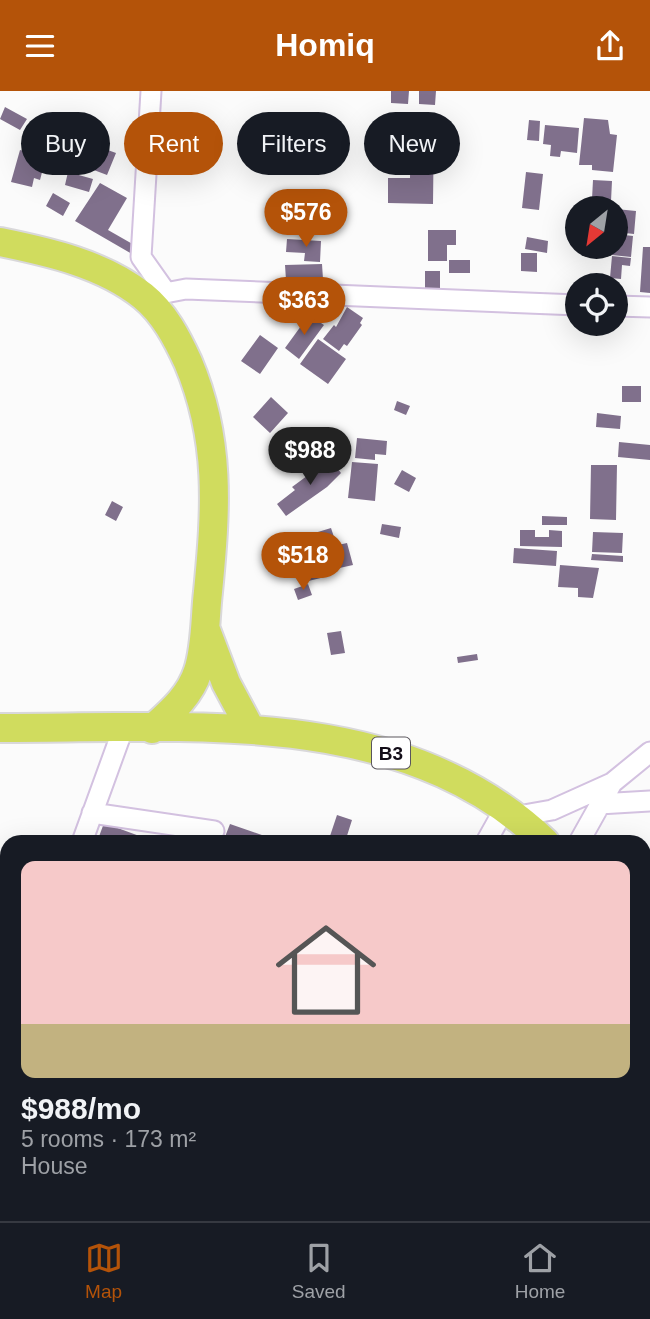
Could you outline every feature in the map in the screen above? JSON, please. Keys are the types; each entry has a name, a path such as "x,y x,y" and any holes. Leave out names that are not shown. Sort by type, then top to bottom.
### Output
{"highway":[{"path":"0,226 46,252"},
{"path":"0,242 46,252 98,269 155,294 180,344 208,415 215,499 198,671 180,704 152,729"},
{"path":"204,627 226,683 250,728"},
{"name":"B3","path":"0,729 250,728 383,750 439,772 512,812"},
{"path":"512,812 537,835"}],"street":[{"path":"151,91 141,257 155,294 186,289 565,304"},
{"path":"628,306 650,307"},
{"path":"84,835 123,729"},
{"path":"492,835 512,812 552,810 612,783 650,752"},
{"path":"583,835 612,783"},
{"path":"599,804 650,801"},
{"path":"92,813 214,831"}],"building":[{"path":"391,91 409,91 408,104 391,103"},
{"path":"419,91 436,91 435,105 419,104"},
{"path":"5,107 21,116 21,128 20,130 0,119"},
{"path":"584,118 608,120 610,134 617,135 613,172 592,170 592,165 579,165"},
{"path":"529,120 540,121 539,141 527,140"},
{"path":"545,125 579,128 577,153 561,151 560,157 550,156 551,145 543,144"},
{"path":"21,150 21,175 41,175 40,180 34,178 32,187 11,182"},
{"path":"110,151 116,153 110,168"},
{"path":"526,172 543,174 539,210 522,208"},
{"path":"67,175 93,179 89,192 65,185"},
{"path":"410,175 433,175 433,204 388,203 388,178 410,178"},
{"path":"593,180 612,181 611,196 592,196"},
{"path":"100,183 127,198 108,230 136,246 132,254 75,221"},
{"path":"53,193 70,203 63,216 46,206"},
{"path":"628,210 636,211 634,234 628,233"},
{"path":"428,230 456,230 456,245 447,245 447,261 428,261"},
{"path":"628,235 633,236 631,257 628,257"},
{"path":"527,237 548,241 547,253 525,249"},
{"path":"287,239 321,241 320,262 304,261 305,253 286,252"},
{"path":"643,247 650,247 650,293 640,292"},
{"path":"521,253 537,253 537,272 521,271"},
{"path":"631,258 630,266 622,265 621,273 610,273 612,259"},
{"path":"449,260 470,260 470,273 449,273"},
{"path":"322,264 323,279 286,280 285,265"},
{"path":"425,271 440,271 440,289 425,289"},
{"path":"347,307 363,318 360,323 362,325 347,346 344,344 339,351 323,339 334,325 336,327"},
{"path":"309,315 324,325 299,359 285,348"},
{"path":"260,335 278,348 260,374 241,361"},
{"path":"318,339 346,359 328,384 300,364"},
{"path":"622,386 641,386 641,402 622,402"},
{"path":"271,397 288,413 270,433 253,417"},
{"path":"397,401 410,406 406,415 394,410"},
{"path":"597,413 621,416 620,429 596,427"},
{"path":"357,438 387,441 386,455 375,454 375,460 355,458"},
{"path":"619,442 650,445 650,460 618,457"},
{"path":"330,459 341,473 327,487 286,516 277,504 295,490 292,487"},
{"path":"352,462 378,464 375,501 348,498"},
{"path":"591,465 617,465 616,520 590,519"},
{"path":"402,470 416,478 409,492 394,484"},
{"path":"112,501 123,507 116,521 105,515"},
{"path":"542,516 567,517 567,525 542,525"},
{"path":"382,524 401,527 399,538 380,534"},
{"path":"331,528 335,540 312,548 308,535"},
{"path":"520,530 535,530 535,537 549,537 549,530 562,531 562,547 520,546"},
{"path":"593,532 623,533 622,553 592,552"},
{"path":"347,543 353,565 326,571 320,549"},
{"path":"514,548 557,551 556,566 513,563"},
{"path":"592,554 623,556 623,562 591,560"},
{"path":"320,558 325,577 300,583 295,564"},
{"path":"560,565 599,568 593,598 578,597 578,588 558,587"},
{"path":"308,584 312,595 298,600 294,589"},
{"path":"341,631 345,653 331,655 327,633"},
{"path":"477,654 478,660 458,663 457,657"},
{"path":"337,815 352,820 347,835 330,835"},
{"path":"104,823 137,835 100,835"},
{"path":"230,824 262,835 226,835"}]}
